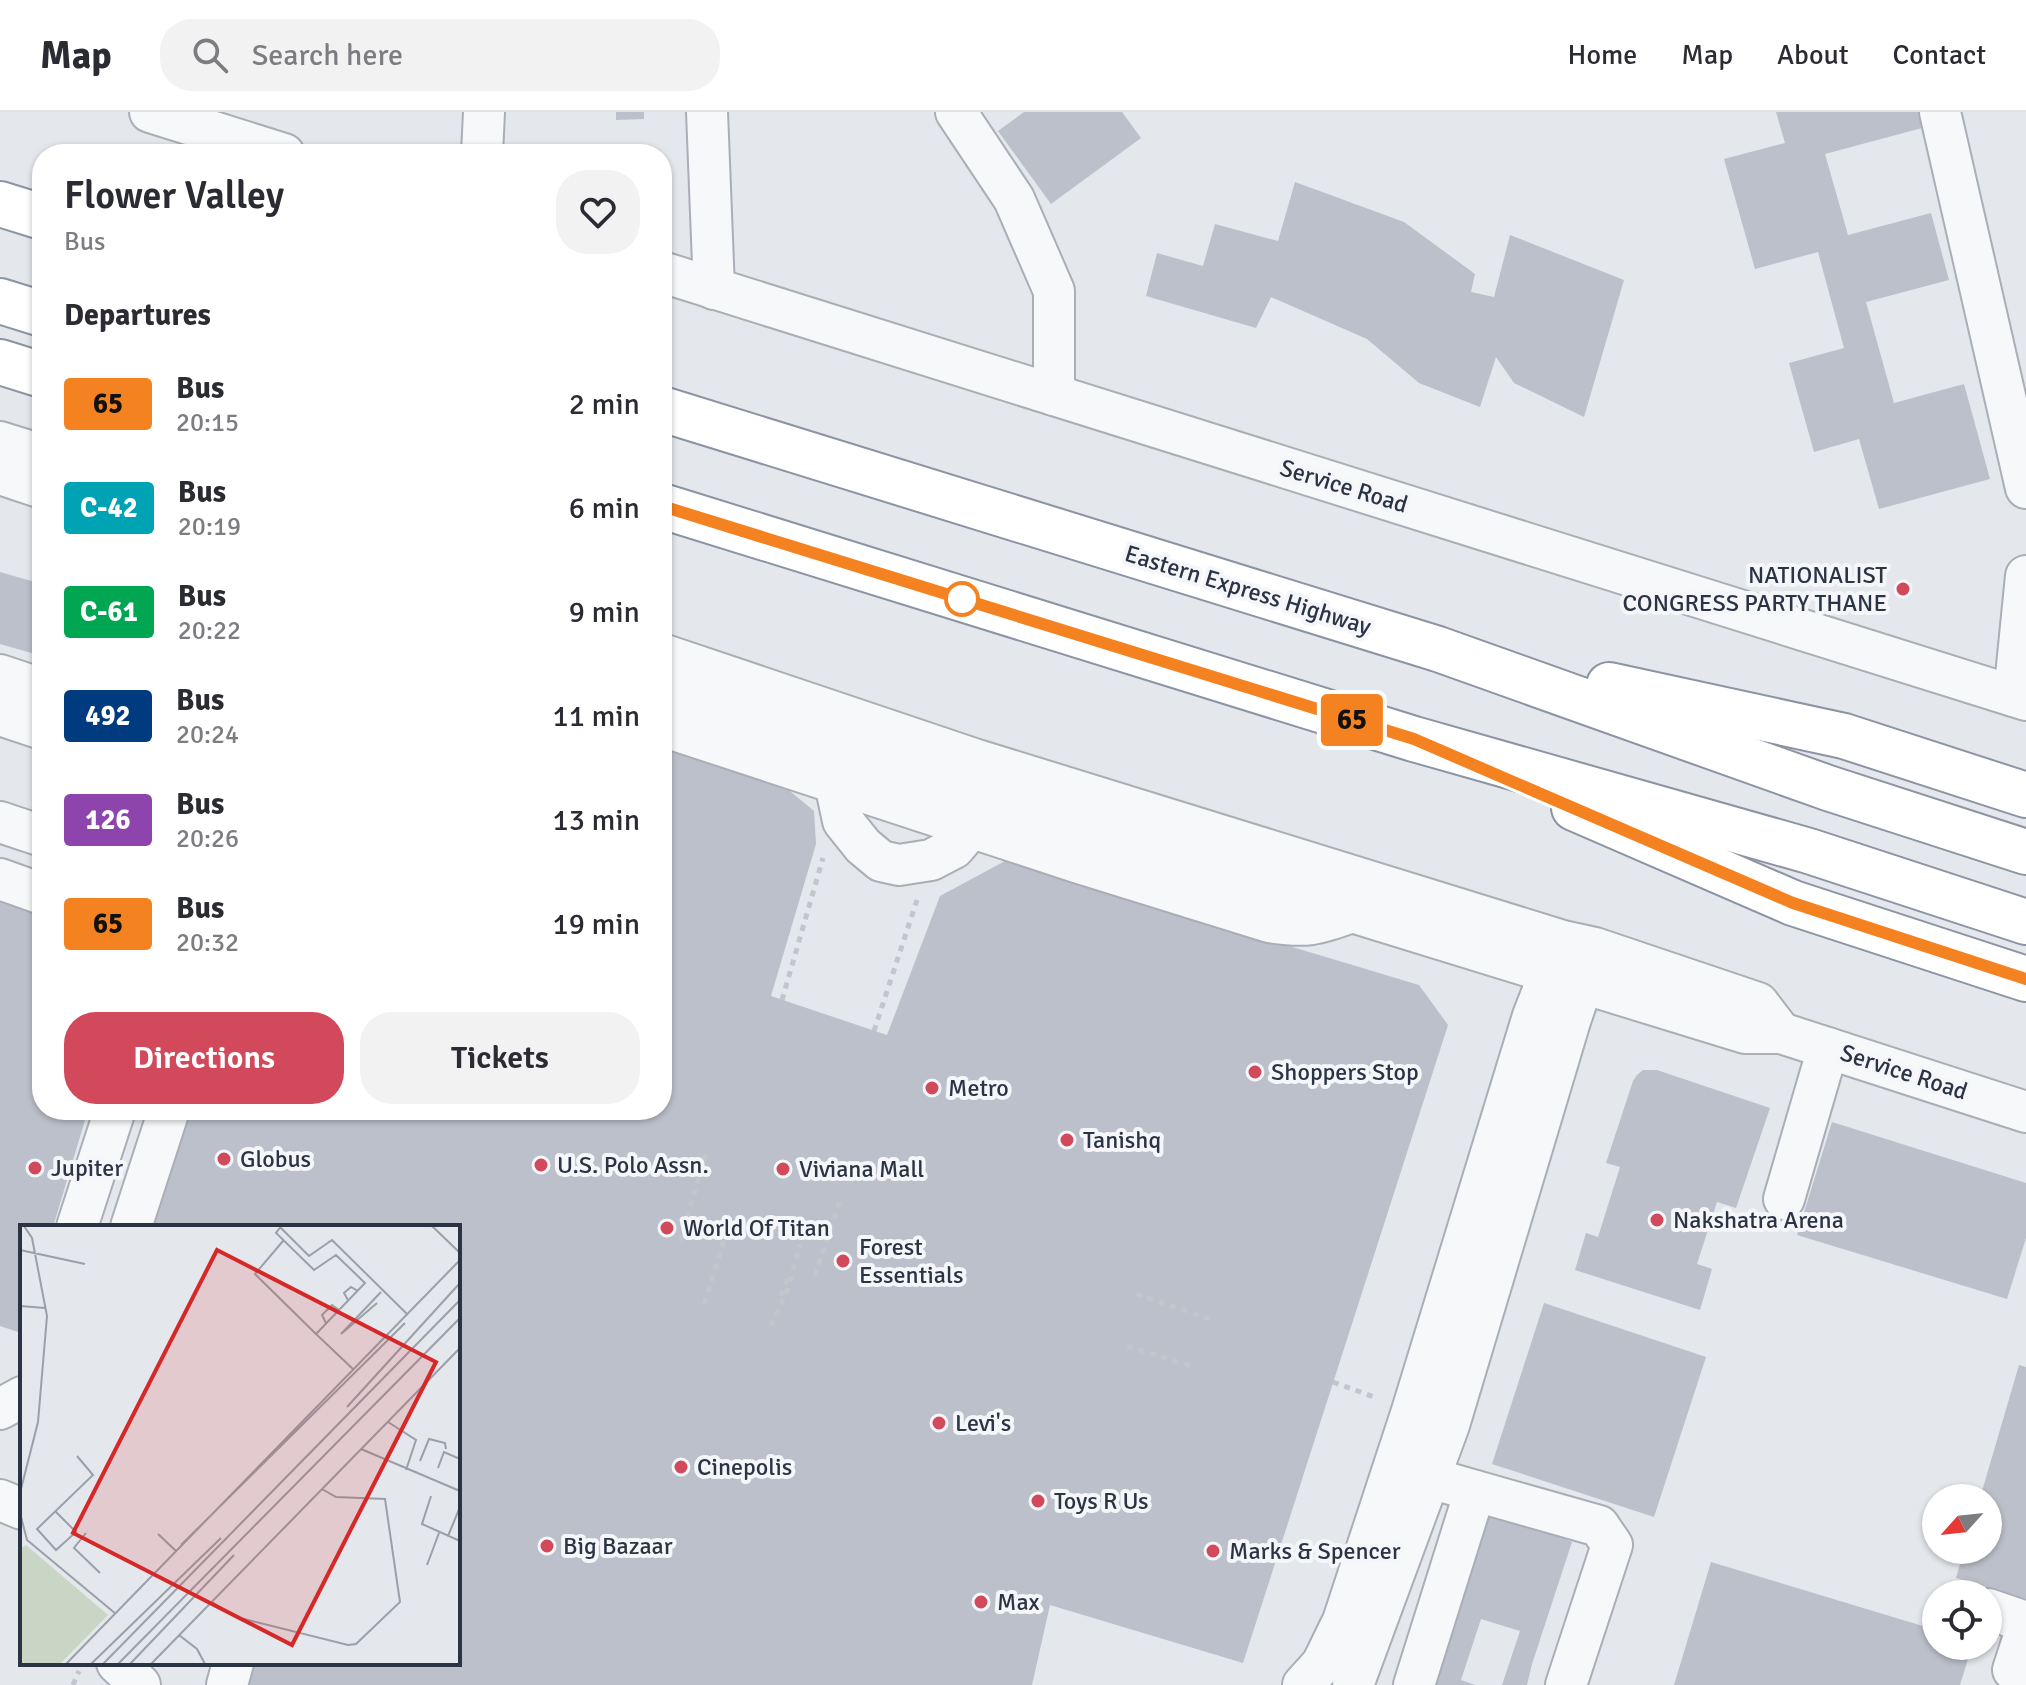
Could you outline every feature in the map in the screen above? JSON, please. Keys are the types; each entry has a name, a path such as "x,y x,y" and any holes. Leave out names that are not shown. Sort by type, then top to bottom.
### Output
{"highway":[{"path":"0,204 32,214"},
{"path":"0,301 32,311"},
{"path":"0,362 32,372"},
{"name":"Eastern Express Highway","path":"672,412 1438,649 1828,788 2026,852"},
{"path":"672,509 1414,739 1809,851 2026,922"},
{"path":"1438,649 1844,736 2026,795"},
{"path":"1414,739 1793,903 2026,979"}],"street":[{"path":"150,112 252,144"},
{"path":"482,144 484,112"},
{"path":"707,112 714,289"},
{"path":"956,112 1014,199 1054,291 1054,395"},
{"path":"1940,112 2026,488"},
{"name":"Service Road","path":"672,275 2020,698"},
{"path":"0,442 32,452"},
{"path":"0,474 32,485"},
{"path":"2020,698 2026,576"},
{"name":"Service Road","path":"672,657 1573,961 1745,1033 1781,1033 2026,1112"},
{"path":"0,675 32,686"},
{"name":"Service Road","path":"672,698 980,812 1085,846 1352,912 1573,961"},
{"path":"0,715 32,726"},
{"path":"672,729 835,783 980,812 954,848 931,860 899,865 881,861 863,846 843,821 835,783"},
{"path":"0,822 32,833"},
{"path":"0,879 32,890"},
{"path":"1303,1685 1322,1664 1412,1470 1449,1425 1486,1236 1570,1021 1573,961"},
{"path":"1784,1199 1828,1048"},
{"path":"78,1225 112,1120"},
{"path":"132,1225 166,1120"},
{"path":"0,1409 20,1399"},
{"path":"1412,1470 1599,1526 1612,1545 1566,1685"},
{"path":"1353,1685 1412,1470"},
{"path":"1414,1685 1475,1491"},
{"path":"1541,1685 1579,1560"},
{"path":"2002,1614 2026,1622"},
{"path":"2015,1677 2026,1630"},
{"path":"119,1665 140,1685"},
{"path":"227,1685 232,1665"}],"path":[{"path":"782,1000 825,855 881,861 921,888 874,1031"},
{"path":"680,1241 706,1155"},
{"path":"815,1276 841,1197"},
{"path":"704,1304 730,1223"},
{"path":"800,1244 789,1286 771,1326 780,1299 800,1244"},
{"path":"1137,1294 1212,1319"},
{"path":"1126,1346 1193,1367"}],"building":[{"path":"616,112 644,112 644,119 616,120"},
{"path":"1024,112 1122,112 1141,138 1051,204 998,131"},
{"path":"1776,112 1918,112 1922,128 1825,154 1848,235 1931,213 1949,280 1866,302 1894,403 1964,384 1990,479 1879,509 1859,439 1814,452 1789,363 1844,348 1818,252 1755,269 1724,159 1785,143"},
{"path":"1295,182 1404,222 1475,274 1471,292 1494,297 1510,235 1624,280 1584,417 1514,383 1496,357 1480,407 1419,383 1367,339 1271,297 1256,328 1146,296 1157,253 1203,266 1215,224 1278,241"},
{"path":"0,572 32,581 32,653 0,644"},
{"name":"Viviana Mall","path":"672,751 785,787 814,811 816,844 771,996 887,1035 940,896 1005,861 1419,985 1448,1025 1243,1663 1050,1605 1032,1685 249,1685 238,1681 243,1665 460,1665 460,1225 145,1225 180,1120 672,1120"},
{"name":"Jupiter","path":"0,896 32,906 32,1120 85,1120 54,1225 20,1225 20,1333 0,1326"},
{"name":"Nakshatra Arena","path":"1643,1070 1657,1070 1770,1108 1736,1208 1717,1202 1697,1264 1712,1269 1700,1310 1575,1270 1586,1233 1598,1237 1620,1167 1606,1163 1633,1081"},
{"path":"1832,1122 2026,1183 2026,1238 2007,1299 1797,1235"},
{"path":"1544,1303 1706,1357 1654,1517 1492,1464"},
{"path":"2019,1365 2026,1367 2026,1599 2002,1592 2002,1580 1956,1578 1960,1564 2002,1564 2002,1484 1984,1484"},
{"path":"1481,1501 1572,1542 1527,1685 1502,1685 1520,1631 1481,1619 1461,1680 1475,1685 1424,1685"},
{"path":"1711,1562 1922,1626 1922,1660 1968,1660 1960,1685 1674,1685"}],"bus line":[{"name":"65","path":"672,509 1414,739 1793,903 2026,979"}],"place":[{"name":"NATIONALIST CONGRESS PARTY THANE","path":"1903,589"},
{"name":"Shoppers Stop","path":"1255,1072"},
{"name":"Metro","path":"932,1088"},
{"name":"Tanishq","path":"1067,1140"},
{"name":"Globus","path":"224,1159"},
{"name":"U.S. Polo Assn.","path":"541,1165"},
{"name":"Jupiter","path":"35,1168"},
{"name":"Viviana Mall","path":"783,1169"},
{"name":"Nakshatra Arena","path":"1657,1220"},
{"name":"World Of Titan","path":"667,1228"},
{"name":"Forest Essentials","path":"843,1261"},
{"name":"Levi's","path":"939,1423"},
{"name":"Cinepolis","path":"681,1467"},
{"name":"Toys R Us","path":"1038,1501"},
{"name":"Big Bazaar","path":"547,1546"},
{"name":"Marks & Spencer","path":"1213,1551"},
{"name":"Max","path":"981,1602"}]}
